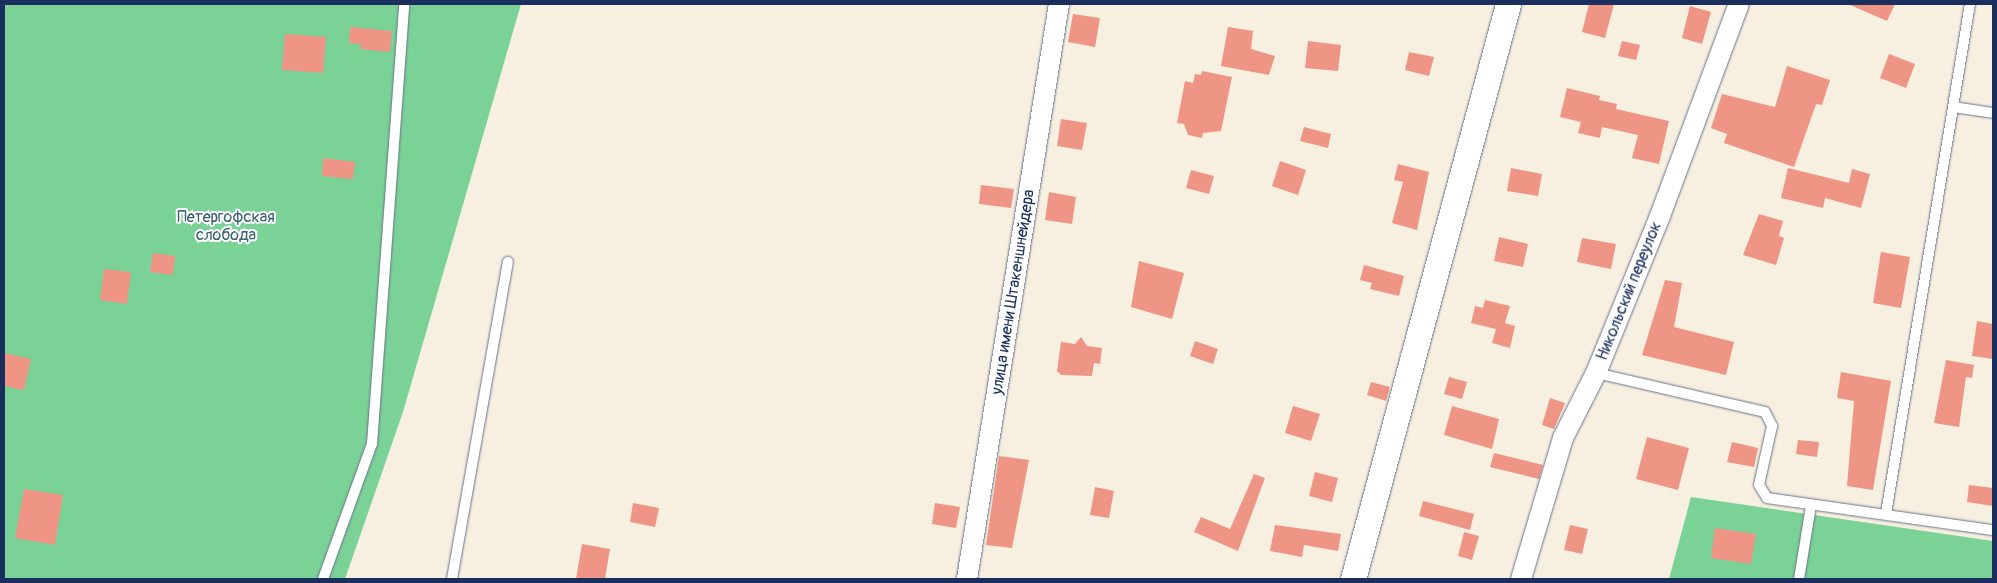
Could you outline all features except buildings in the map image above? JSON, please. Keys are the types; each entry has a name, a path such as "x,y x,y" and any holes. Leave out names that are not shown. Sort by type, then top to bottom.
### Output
{"street":[{"name":"улица имени Штакеншнейдера","path":"967,579 1059,4"},
{"path":"1353,579 1508,4"},
{"name":"Никольский переулок","path":"1522,579 1563,438 1596,373 1740,4"}],"lane":[{"path":"323,579 372,444 404,4"},
{"path":"1886,514 1970,4"},
{"path":"1953,107 1993,113"},
{"path":"452,579 508,262"},
{"path":"1596,373 1765,412 1772,426 1759,485 1767,498 1812,506 1886,514 1993,530"},
{"path":"1800,579 1812,506"}],"green space":[{"name":"Петергофская слобода","path":"4,4 521,4 403,412 345,579 4,579"},
{"path":"1691,497 1993,541 1993,579 1669,579"}]}
